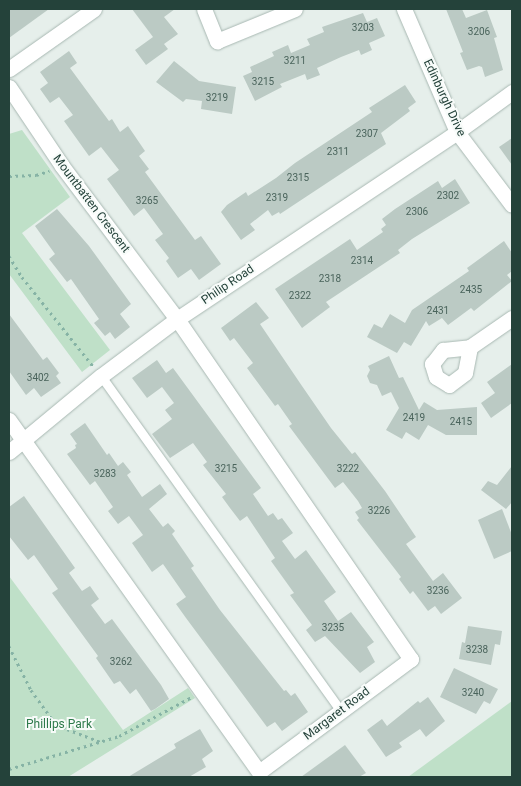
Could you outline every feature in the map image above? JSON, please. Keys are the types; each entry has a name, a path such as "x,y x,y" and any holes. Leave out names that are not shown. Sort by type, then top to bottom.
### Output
{"street":[{"path":"9,69 94,9"},
{"path":"204,9 217,41 295,9"},
{"name":"Edinburgh Drive","path":"404,9 457,132 512,205"},
{"name":"Mountbatten Crescent","path":"9,87 62,166 177,319"},
{"name":"Philip Road","path":"9,452 101,376 177,319 457,132 512,92"},
{"path":"470,347 512,318"},
{"name":"Margaret Road","path":"9,420 201,692 255,774 411,659 177,319"}],"lane":[{"path":"101,376 341,711"}],"path":[{"path":"9,176 36,175 62,166"},
{"path":"9,256 22,277 101,376"},
{"path":"9,646 31,690 52,720 67,729 102,743"},
{"path":"9,770 33,760 102,743 119,736 201,692"}],"green space":[{"path":"22,130 70,197 22,233 110,350 82,372 9,274 9,134"},
{"name":"Phillips Park","path":"9,576 123,730 188,688 195,698 68,777 9,777"},
{"path":"512,701 512,777 408,777"}],"building":[{"path":"9,9 49,9 9,38"},
{"path":"132,9 175,9 164,17 178,34 164,44 168,49 146,65 135,50 153,37"},
{"path":"446,9 462,9 466,18 487,10 497,37 494,38 503,70 485,77 482,67 479,66 467,70 460,53 463,52"},
{"path":"363,13 367,22 377,18 385,36 369,43 372,50 361,55 359,50 341,57 317,68 320,75 307,80 305,74 280,84 282,87 255,101 243,76 252,72 250,67 274,56 272,52 288,45 291,53 310,45 307,39 324,32 322,27"},
{"path":"69,51 77,63 70,68 109,121 112,119 120,132 128,126 145,151 139,156 149,169 145,172 195,240 201,236 221,264 199,280 191,269 178,278 166,261 169,258 155,240 163,234 144,208 134,216 107,179 119,170 101,147 89,156 64,121 73,115 59,97 50,103 40,89 48,83 40,72"},
{"path":"174,61 199,81 236,87 232,114 201,109 202,101 186,99 183,102 156,82"},
{"path":"405,85 416,102 408,108 410,111 381,133 386,144 280,214 279,212 272,216 268,210 250,224 255,230 241,240 221,212 227,205 246,192 248,196 276,178 295,163 372,112 369,108"},
{"path":"512,138 512,165 499,147"},
{"path":"455,179 470,203 412,239 398,250 400,253 326,302 330,307 302,328 275,289 350,239 357,250 383,232 381,229 386,225 382,219 395,209 438,181 442,188"},
{"path":"57,209 89,246 131,304 120,314 130,327 115,339 110,332 105,336 94,323 99,319 71,279 67,282 49,259 55,254 35,226"},
{"path":"504,241 512,253 512,271 507,275 512,281 474,311 471,308 448,325 442,318 429,326 426,321 411,346 404,342 397,353 367,337 374,324 382,328 390,314 405,323 412,310 469,271 467,268"},
{"path":"256,302 269,318 260,324 302,386 331,428 352,454 355,452 385,491 416,537 406,544 433,581 443,573 462,598 441,614 435,606 428,611 413,591 410,594 399,579 401,577 357,520 359,518 355,512 362,508 358,501 343,482 335,488 289,426 292,424 278,404 275,406 247,368 253,363 234,338 230,341 221,328"},
{"path":"9,314 43,360 47,357 59,373 56,376 61,383 41,397 34,388 26,395 9,371"},
{"path":"389,356 399,378 403,377 419,410 424,402 437,410 477,407 477,435 446,435 428,425 419,440 406,432 402,439 386,430 399,408 391,392 382,396 377,385 370,383 367,376 370,370 368,366"},
{"path":"157,360 166,373 173,368 261,488 253,494 268,516 273,513 278,520 282,518 293,533 282,541 295,559 306,550 336,592 324,601 338,621 351,612 374,642 367,647 375,662 360,673 325,636 315,642 306,630 312,625 290,595 294,593 271,561 275,558 247,516 240,521 222,497 226,494 203,465 207,462 193,443 170,458 152,434 172,419 165,410 174,403 162,387 147,398 132,378"},
{"path":"512,364 512,403 491,418 481,403 495,393 487,382"},
{"path":"85,423 107,455 109,453 118,466 123,462 131,472 127,475 142,497 160,484 167,494 149,509 163,527 168,523 175,531 172,534 194,566 191,568 220,610 284,691 286,690 291,696 295,693 308,712 282,731 275,722 267,727 176,604 186,597 163,564 152,572 132,543 143,535 129,516 118,524 108,511 113,507 95,481 90,485 67,454 76,448 75,445 77,444 70,434"},
{"path":"512,466 512,502 506,509 481,490 488,481 497,485"},
{"path":"24,496 75,568 69,573 82,591 90,586 99,599 91,605 105,624 112,619 161,685 169,699 155,709 151,711 136,689 130,694 120,681 114,684 96,658 98,656 52,593 58,589 34,555 28,560 9,536 9,507"},
{"path":"502,509 512,535 512,551 494,559 478,520"},
{"path":"468,626 502,631 500,645 495,644 491,665 459,659 462,642 465,643"},
{"path":"454,668 498,689 490,704 484,701 476,714 440,697"},
{"path":"428,697 445,721 426,737 420,729 399,743 402,747 386,757 367,730 382,719 387,726 418,701 420,703"},
{"path":"200,729 213,751 202,759 206,767 189,777 128,777 176,748 174,744"},
{"path":"345,745 366,773 359,777 301,777"}]}
